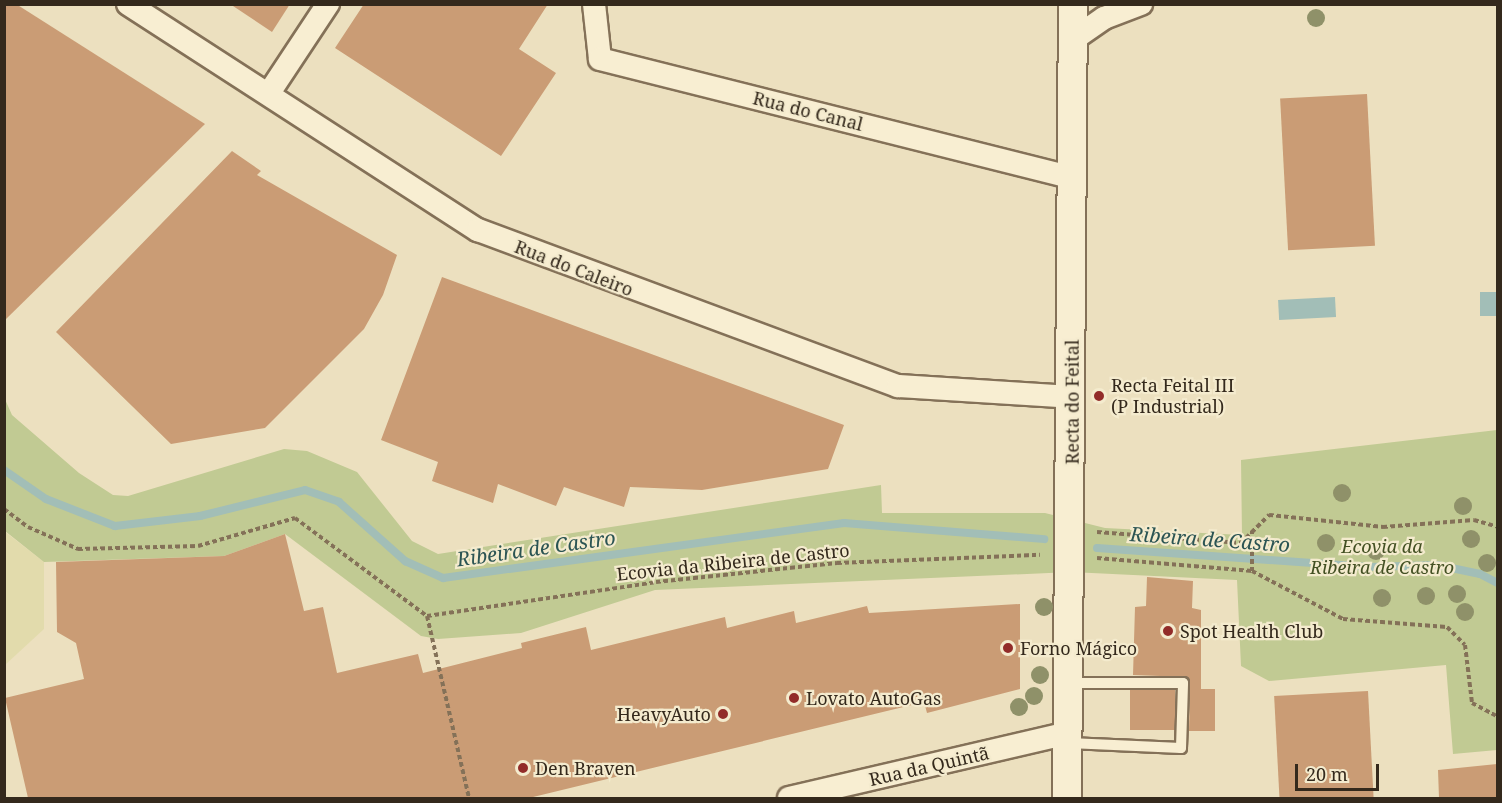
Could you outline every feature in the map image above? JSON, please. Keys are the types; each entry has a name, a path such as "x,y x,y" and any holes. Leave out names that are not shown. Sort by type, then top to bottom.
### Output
{"street":[{"name":"Rua do Caleiro","path":"128,4 478,230 558,263 898,386 1072,397"},
{"path":"269,93 328,4"},
{"name":"Rua do Canal","path":"594,4 600,59 1070,177"},
{"name":"Recta do Feital","path":"1067,798 1070,683 1072,397 1070,177 1073,4"},
{"path":"1071,41 1104,18 1141,4"},
{"name":"Rua da Quintã","path":"789,798 1068,738"}],"lane":[{"path":"1068,738 1181,748 1183,683 1070,683"}],"path":[{"path":"4,509 27,527 78,549 198,546 295,518 427,616 469,798"},
{"path":"1093,532 1241,543 1269,514 1383,527 1473,519 1497,527"},
{"path":"1252,531 1252,572"},
{"name":"Ecovia da Ribeira de Castro","path":"427,616 656,582 837,563 1044,555"},
{"path":"1093,558 1252,572 1343,619 1447,627 1466,645 1472,703 1497,717"}],"shaded area":[{"path":"4,531 44,562 44,629 5,665"}],"green space":[{"name":"Ecovia da Ribeira de Castro","path":"4,397 12,415 79,473 113,495 128,496 284,449 307,451 357,472 412,541 438,554 881,485 882,513 1045,513 1105,528 1242,535 1241,460 1497,430 1497,750 1453,754 1446,665 1269,681 1241,666 1237,580 1071,572 655,590 521,633 438,639 421,636 285,534 224,556 44,562 5,531"}],"water":[{"path":"1480,292 1497,292 1497,316 1480,316"},
{"path":"1335,297 1336,317 1279,320 1278,300"}],"building":[{"path":"4,4 16,4 205,124 4,321"},
{"path":"230,4 290,4 272,32"},
{"path":"364,4 548,4 519,49 556,73 501,156 335,48"},
{"path":"1367,94 1375,246 1288,250 1280,99"},
{"path":"232,151 261,171 257,175 397,255 383,295 364,329 265,428 171,444 56,332"},
{"path":"442,277 844,425 828,469 702,490 630,487 624,507 564,487 556,506 498,484 493,503 432,481 438,462 381,440"},
{"path":"285,534 304,611 323,607 337,673 418,654 423,673 522,648 521,643 586,627 591,650 725,617 727,628 794,611 796,623 867,606 869,613 1020,604 1020,689 927,713 924,702 529,798 28,798 5,698 84,679 76,643 57,632 56,562 224,556"},
{"name":"Spot Health Club","path":"1147,577 1193,581 1192,608 1201,610 1201,689 1215,689 1215,731 1189,731 1190,683 1187,677 1133,675 1135,607 1146,606"},
{"path":"1130,690 1175,690 1175,730 1130,730"},
{"path":"1368,691 1374,798 1279,798 1274,696"},
{"path":"1497,764 1497,798 1439,798 1438,770"}],"waterway":[{"name":"Ribeira de Castro","path":"4,470 46,499 115,526 200,516 305,490 339,502 405,561 443,578 844,523 1044,539"},
{"name":"Ribeira de Castro","path":"1097,548 1369,567 1437,565 1480,574 1498,583"}],"place":[{"name":"Recta Feital III (P Industrial)","path":"1099,396"},
{"name":"Spot Health Club","path":"1168,631"},
{"name":"Forno Mágico","path":"1008,648"},
{"name":"Lovato AutoGas","path":"794,698"},
{"name":"HeavyAuto","path":"723,714"},
{"name":"Den Braven","path":"523,768"}]}
